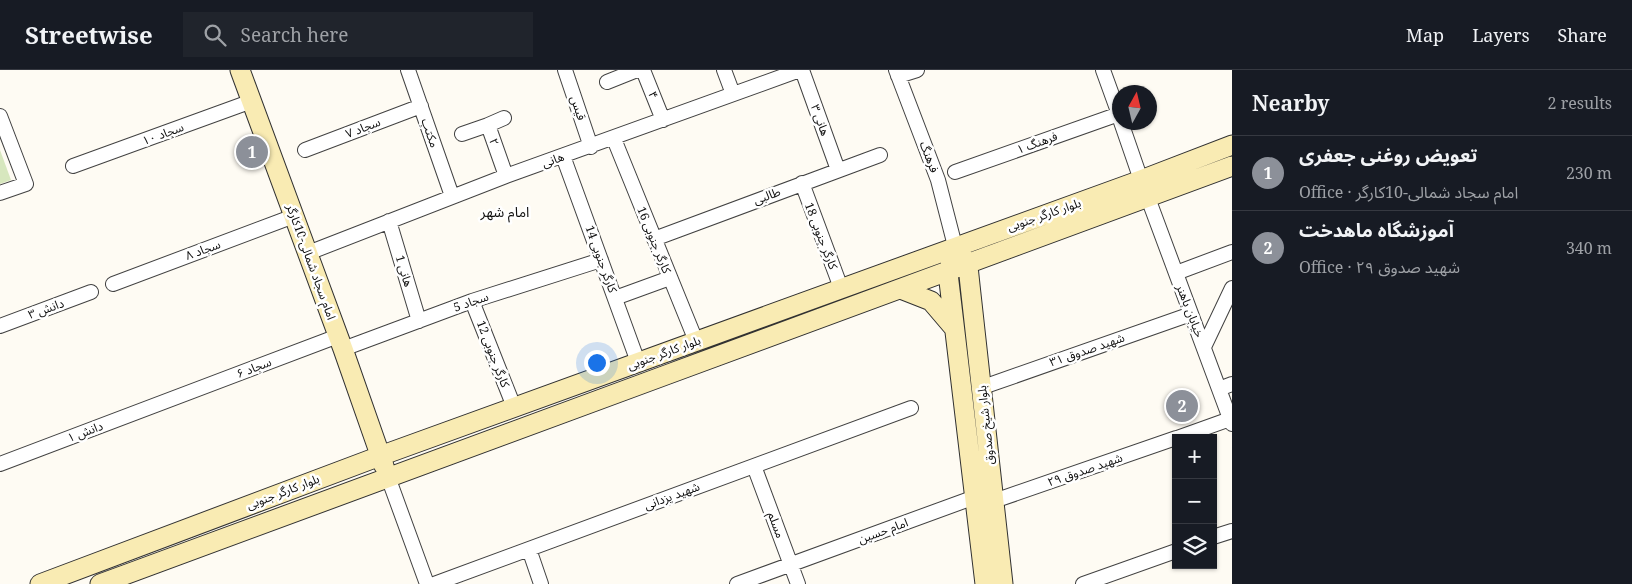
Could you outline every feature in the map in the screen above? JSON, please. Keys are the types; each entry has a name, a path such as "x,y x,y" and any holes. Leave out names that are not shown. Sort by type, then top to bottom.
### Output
{"main road":[{"name":"امام سجاد شمالی-10کارگر","path":"240,70 341,343 388,477"},
{"name":"بلوار کارگر جنوبی","path":"100,584 968,266 1144,189 1171,169 1232,145"},
{"name":"بلوار کارگر جنوبی","path":"40,584 380,456 955,246 1144,189 1174,188 1232,166"},
{"path":"1171,169 1167,179 1168,184 1174,188"},
{"path":"955,246 968,266"},
{"path":"948,273 955,246"},
{"name":"بلوار شیخ صدوق","path":"968,266 983,387 1003,584"},
{"name":"بلوار شیخ صدوق","path":"948,273 985,584"},
{"path":"903,290 931,301 955,330"}],"street":[{"name":"مکتب","path":"408,70 452,196"},
{"name":"قیس","path":"565,70 591,147"},
{"path":"607,82 637,70"},
{"name":"۴","path":"643,70 663,120"},
{"path":"724,70 734,94"},
{"name":"هانی","path":"308,253 452,196 801,70"},
{"name":"هانی ۳","path":"801,70 838,170"},
{"path":"897,73 917,70"},
{"name":"خیابان باهنر","path":"1103,70 1112,95"},
{"name":"فرهنگ","path":"897,73 938,180 955,246"},
{"name":"سجاد ۱۰","path":"73,166 252,102"},
{"name":"سجاد ۷","path":"305,150 421,106"},
{"path":"0,116 26,184 0,193"},
{"name":"۲","path":"504,118 488,125 506,176"},
{"name":"فرهنگ ۱","path":"955,172 1112,121"},
{"path":"462,134 488,125"},
{"name":"خیابان باهنر","path":"1124,130 1144,189 1204,347 1225,386 1231,421"},
{"name":"کارگر جنوبی 16","path":"614,139 696,341"},
{"name":"طالبی","path":"654,238 880,154"},
{"name":"کارگر جنوبی 14","path":"563,156 638,362"},
{"name":"کارگر جنوبی 18","path":"802,183 841,288"},
{"name":"سجاد ۸","path":"113,284 294,216"},
{"name":"هانی 1","path":"389,221 419,321"},
{"path":"1176,273 1232,252"},
{"name":"سجاد 5","path":"341,343 419,321 472,301 601,260"},
{"path":"615,298 670,278"},
{"path":"1204,347 1232,288"},
{"name":"دانش ۳","path":"0,326 91,292"},
{"name":"کارگر جنوبی 12","path":"472,301 514,407"},
{"name":"شهید صدوق ۳۱","path":"983,387 1191,314"},
{"name":"سجاد ۶","path":"170,400 341,343"},
{"name":"دانش ۱","path":"0,464 170,400"},
{"name":"شهید یزدانی","path":"434,584 911,408"},
{"name":"شهید صدوق ۲۹","path":"1189,434 1231,421"},
{"name":"شهید صدوق ۲۹","path":"994,501 1172,439"},
{"name":"مسلم","path":"754,466 798,584"},
{"path":"388,477 427,584"},
{"name":"امام حسین","path":"737,584 976,497"},
{"path":"1217,536 1232,530"},
{"path":"529,549 541,584"},
{"path":"1083,584 1172,552"}],"green space":[{"path":"0,150 11,180 0,184"}],"place":[{"name":"تعویض روغنی جعفری","path":"252,152"},
{"name":"آموزشگاه ماهدخت","path":"1182,406"}],"district":[{"name":"امام شهر","path":"505,212"}]}
